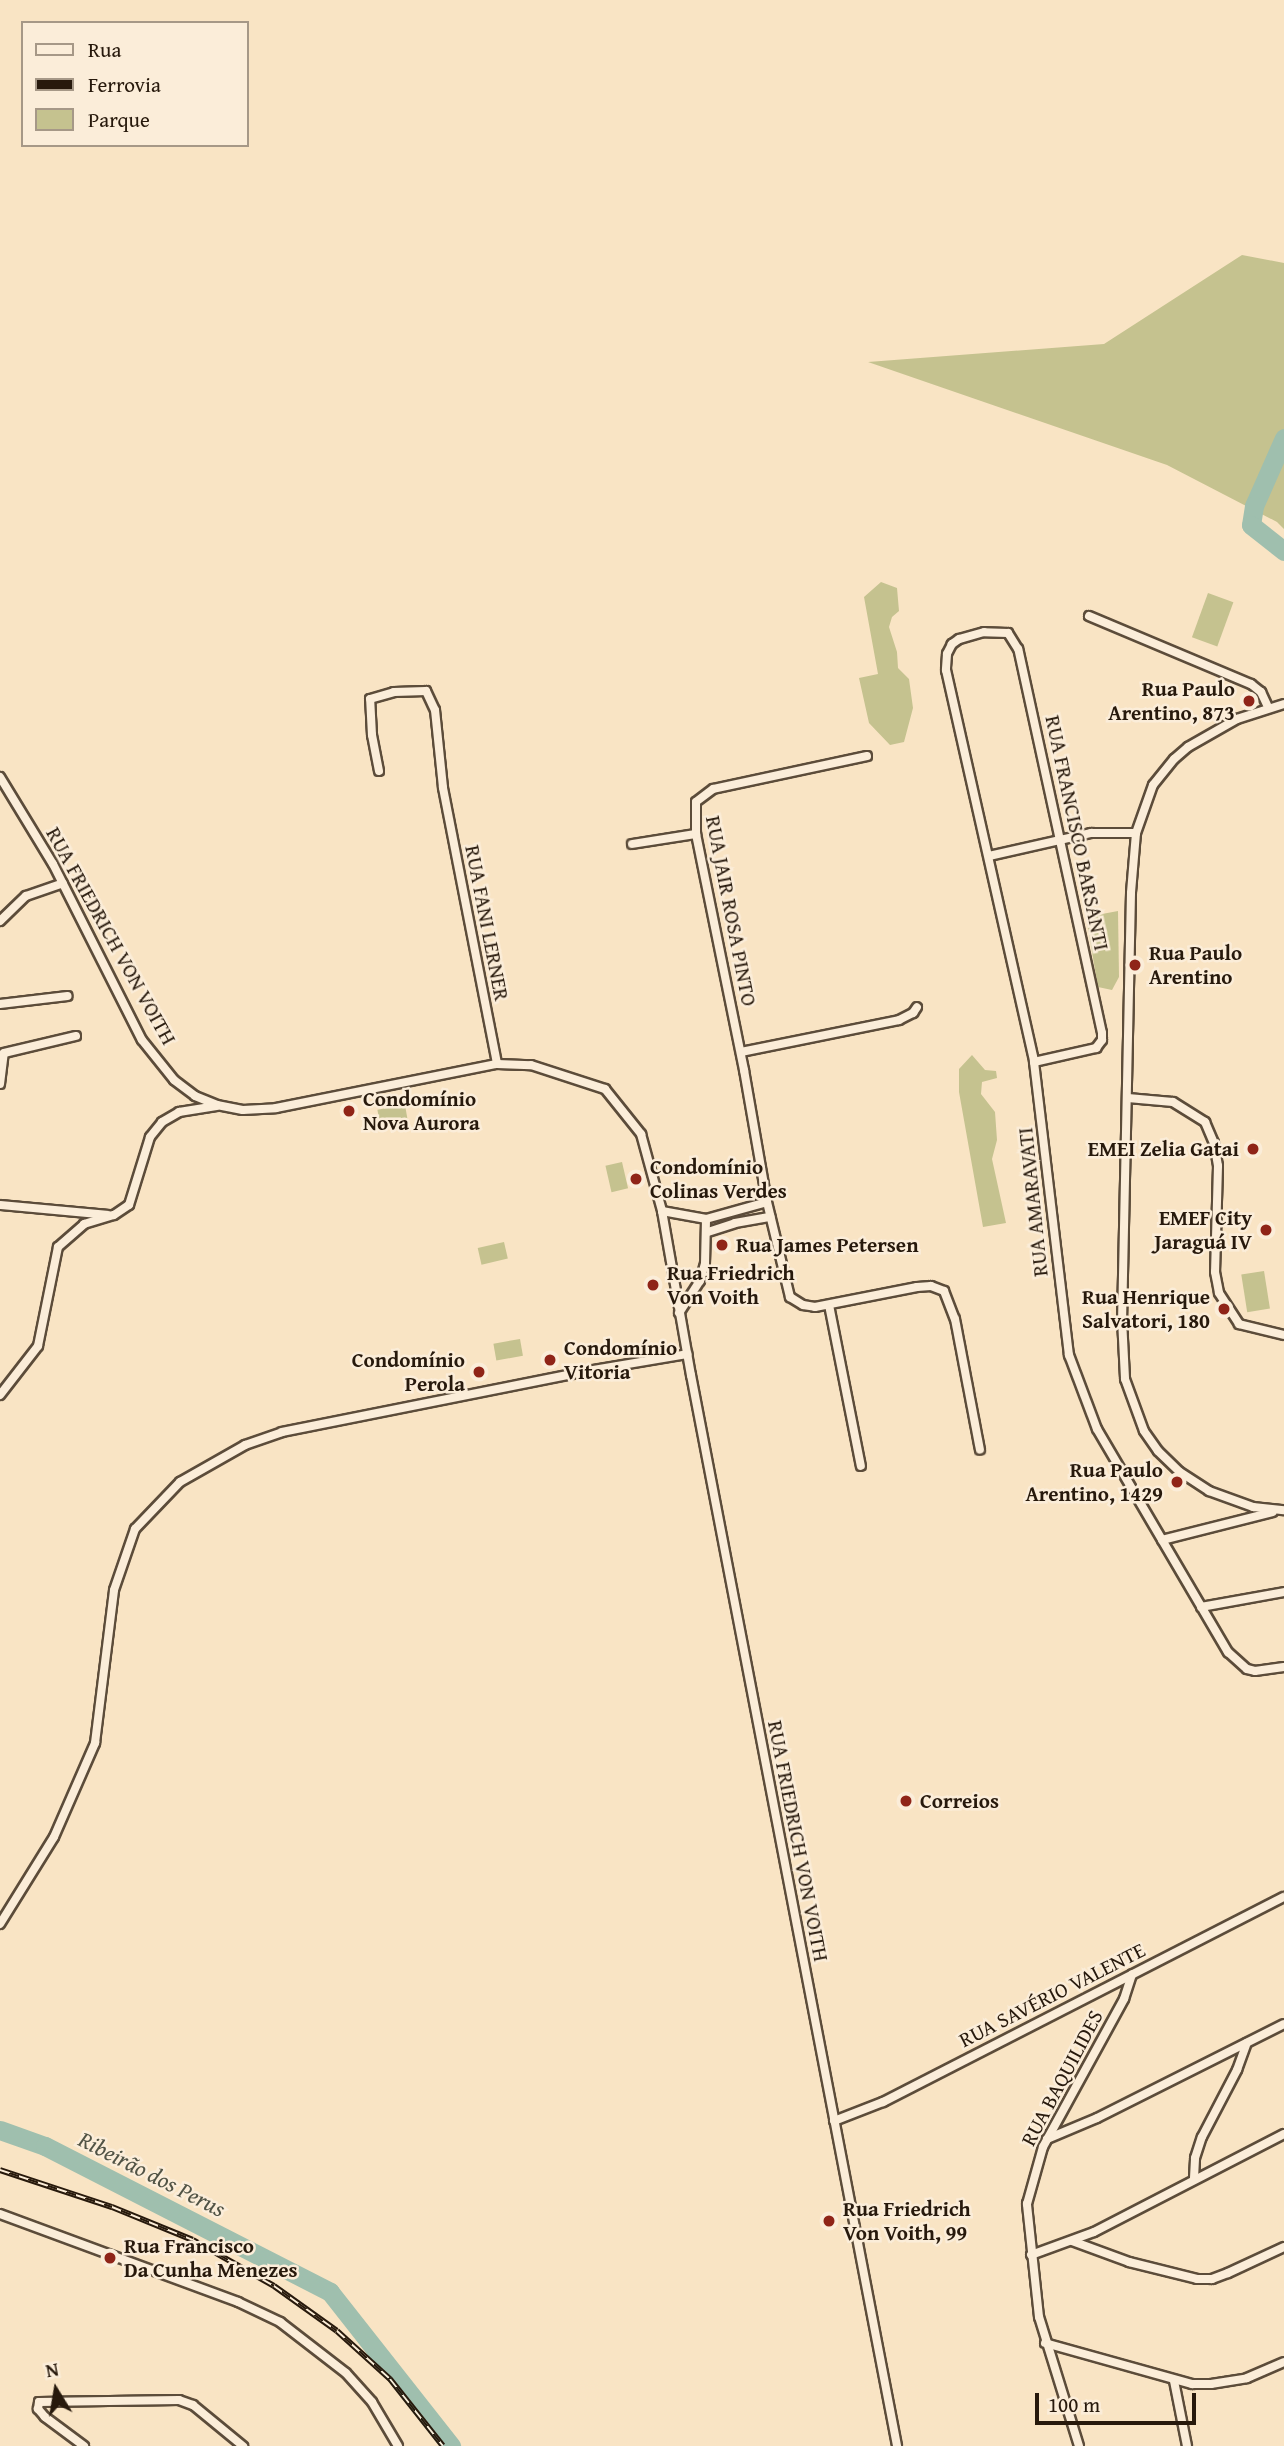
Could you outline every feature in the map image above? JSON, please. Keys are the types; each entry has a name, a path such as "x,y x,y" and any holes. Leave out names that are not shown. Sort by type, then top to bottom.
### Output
{"street":[{"path":"1089,616 1251,684 1261,692 1268,707"},
{"name":"RUA FRANCISCO BARSANTI","path":"947,654 959,639 972,634 995,631 1013,637 1021,662 1060,839 1102,1040 1090,1051 1034,1062"},
{"name":"RUA AMARAVATI","path":"947,654 948,681 1034,1062 1069,1355 1097,1429 1201,1607 1237,1663 1255,1671 1284,1667"},
{"name":"RUA FANI LERNER","path":"379,771 372,736 370,699 394,692 426,691 435,710 443,788 497,1064"},
{"path":"1280,1510 1228,1499 1180,1472 1144,1431 1132,1405 1125,1379 1122,1319 1131,905 1136,833 1153,785 1174,759 1219,728 1268,707 1284,705"},
{"name":"RUA JAIR ROSA PINTO","path":"829,1305 803,1305 790,1297 770,1217 741,1052 696,834 696,802 713,789 867,756"},
{"name":"RUA FRIEDRICH VON VOITH","path":"0,777 63,883 142,1040 174,1080 195,1096 218,1105 243,1110 276,1108 497,1064 531,1065 605,1089 641,1134 662,1211 679,1313 897,2446"},
{"path":"989,856 1101,832 1136,833"},
{"path":"632,844 696,834"},
{"path":"0,920 26,896 63,883"},
{"path":"0,1004 68,996"},
{"path":"741,1052 899,1020 913,1013 917,1007"},
{"path":"0,1084 4,1053 76,1036"},
{"path":"1128,1098 1173,1102 1205,1122 1214,1143 1218,1166 1215,1272 1219,1293 1239,1324 1284,1335"},
{"path":"0,1395 38,1346 45,1324 58,1247 84,1224 114,1216 131,1202 150,1137 162,1122 179,1112 218,1105"},
{"path":"662,1211 706,1219 767,1202"},
{"path":"0,1205 114,1216"},
{"path":"708,1232 735,1223 770,1217"},
{"path":"679,1313 700,1281 705,1264 708,1232 706,1219"},
{"path":"861,1466 829,1305 917,1287 938,1287 948,1297 955,1319 980,1450"},
{"path":"0,1924 54,1837 95,1742 114,1590 135,1529 180,1482 246,1445 282,1432 581,1372 687,1354"},
{"path":"1162,1539 1280,1510"},
{"path":"1201,1607 1284,1592"},
{"name":"RUA SAVÉRIO VALENTE","path":"834,2121 883,2102 1284,1897"},
{"name":"RUA BAQUILIDES","path":"1079,2446 1045,2343 1031,2255 1027,2204 1037,2162 1047,2138 1124,1999 1132,1974"},
{"path":"1047,2138 1097,2118 1284,2025"},
{"path":"1194,2178 1195,2158 1202,2137 1237,2070 1247,2043"},
{"path":"1031,2255 1094,2232 1194,2178 1284,2134"},
{"path":"0,2214 238,2302 280,2322 346,2373 372,2402 398,2446"},
{"path":"1072,2241 1129,2262 1197,2279 1228,2273 1284,2247"},
{"path":"1045,2343 1174,2381 1211,2385 1247,2378 1284,2362"},
{"path":"1174,2381 1187,2446"},
{"path":"84,2446 45,2417 38,2409 43,2400 168,2399 193,2405 243,2446"}],"green space":[{"path":"1242,255 1284,263 1284,529 1277,522 1167,465 868,362 1104,344"},
{"path":"881,582 897,588 899,611 892,617 889,627 897,652 898,668 909,679 913,708 904,742 890,745 869,723 859,678 878,674 864,597"},
{"path":"1208,593 1233,602 1217,646 1192,637"},
{"path":"1118,911 1119,977 1112,990 1098,987 1086,917"},
{"path":"972,1055 985,1070 996,1071 997,1078 982,1082 981,1094 995,1112 997,1140 992,1159 1006,1223 983,1227 959,1092 959,1069"},
{"path":"405,1105 408,1122 380,1127 377,1110"},
{"path":"622,1162 628,1188 612,1192 605,1166"},
{"path":"504,1242 508,1259 482,1265 478,1248"},
{"path":"1264,1271 1270,1309 1247,1312 1241,1275"},
{"path":"520,1339 523,1356 496,1360 493,1344"}],"waterway":[{"path":"1284,438 1254,506 1251,525 1284,551"},
{"name":"Ribeirão dos Perus","path":"0,2130 45,2146 330,2292 451,2446"}],"railway":[{"path":"0,2170 112,2207 193,2240 274,2286 337,2331 390,2379 443,2446"}],"place":[{"name":"Rua Paulo Arentino, 873","path":"1249,701"},
{"name":"Rua Paulo Arentino","path":"1135,965"},
{"name":"Condomínio Nova Aurora","path":"349,1111"},
{"name":"EMEI Zelia Gatai","path":"1253,1149"},
{"name":"Condomínio Colinas Verdes","path":"636,1179"},
{"name":"EMEF City Jaraguá IV","path":"1266,1230"},
{"name":"Rua James Petersen","path":"722,1245"},
{"name":"Rua Friedrich Von Voith","path":"653,1285"},
{"name":"Rua Henrique Salvatori, 180","path":"1224,1309"},
{"name":"Condomínio Vitoria","path":"550,1360"},
{"name":"Condomínio Perola","path":"479,1372"},
{"name":"Rua Paulo Arentino, 1429","path":"1177,1482"},
{"name":"Correios","path":"906,1801"},
{"name":"Rua Friedrich Von Voith, 99","path":"829,2221"},
{"name":"Rua Francisco Da Cunha Menezes","path":"110,2258"}]}
